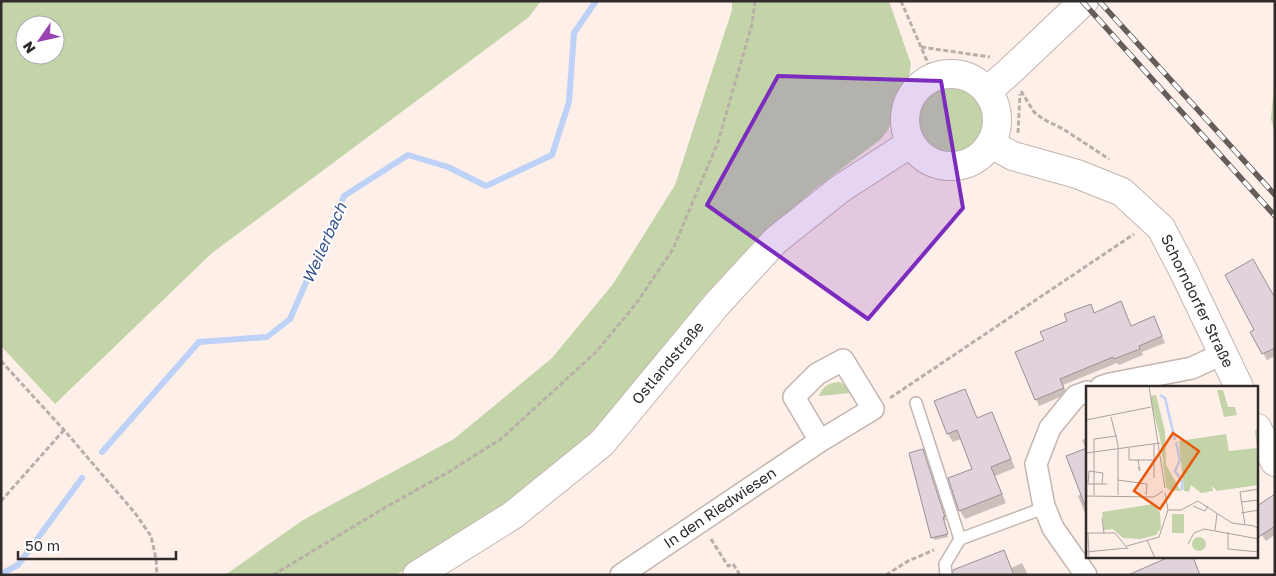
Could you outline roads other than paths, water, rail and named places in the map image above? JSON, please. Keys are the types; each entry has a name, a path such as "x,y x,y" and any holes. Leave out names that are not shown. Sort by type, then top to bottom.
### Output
{"street":[{"path":"987,91 1014,82 1084,1"},
{"path":"948,74 963,75 976,81 987,91 994,103 997,117 996,131 1002,150 980,156 966,164 951,166 935,163 922,156 911,143 906,129 906,113 911,98 920,85 934,77 948,74"},
{"name":"Ostlandstraße","path":"417,575 513,515 602,443 716,304 776,240 840,188 911,143"},
{"name":"Schorndorfer Straße","path":"1002,150 1077,174 1122,192 1154,221 1161,228 1239,386"},
{"path":"1106,386 1192,368 1224,353"},
{"name":"In den Riedwiesen","path":"621,575 820,441 873,410 842,360 817,374 794,397 820,441"},
{"path":"1086,392 1076,396 1050,428 1036,464 1044,508 1053,528 1086,575"},
{"path":"1258,430 1275,462"}],"lane":[{"path":"916,403 960,539"},
{"path":"946,575 945,564 960,539 1044,508"}],"waterway":[{"name":"Weilerbach","path":"102,452 199,342 267,337 290,319 344,196 408,155 448,167 486,186 552,155 569,102 574,33 596,1"},
{"path":"1,574 18,565 82,478"}],"railway":[{"path":"1082,1 1275,216"},
{"path":"1099,1 1275,195"}]}
